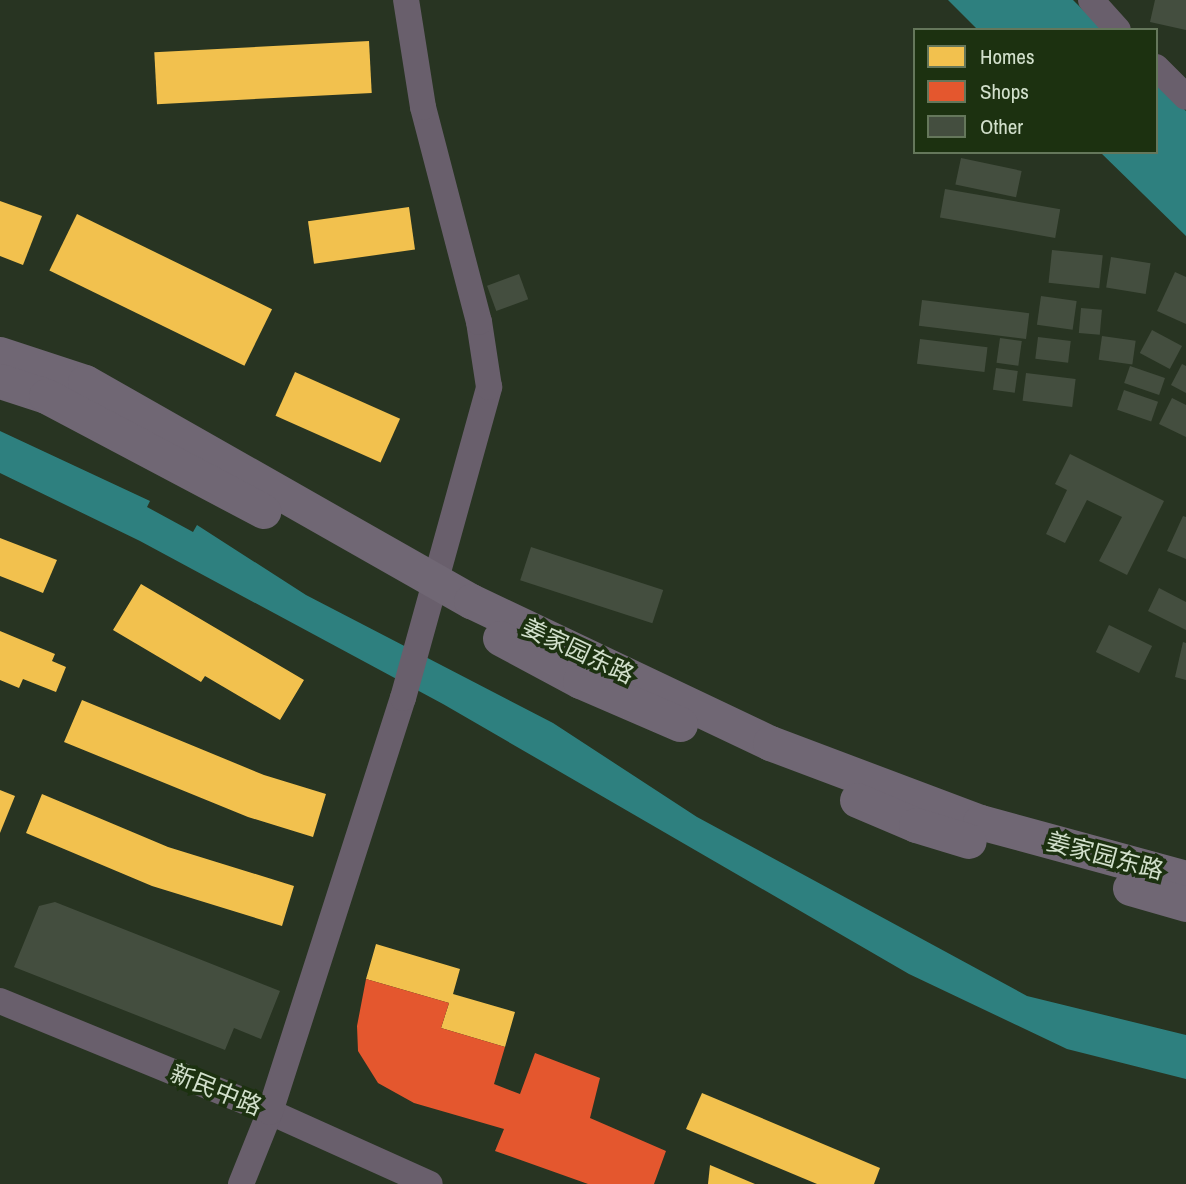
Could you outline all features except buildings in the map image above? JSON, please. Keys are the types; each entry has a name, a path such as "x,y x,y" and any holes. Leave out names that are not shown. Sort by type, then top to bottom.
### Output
{"main road":[{"name":"姜家园东路","path":"0,354 85,382 580,681 916,825 1186,904"},
{"name":"姜家园东路","path":"0,381 46,396 433,592 770,743 980,822 1186,878"}],"street":[{"path":"241,1184 270,1112 403,698 489,387 479,322 423,107 406,0"},
{"path":"1091,0 1116,28"},
{"path":"1158,69 1186,97"},
{"name":"新民中路","path":"0,1001 270,1112 430,1184"}],"water":[{"path":"948,0 1073,0 1101,28 976,28"},
{"path":"1158,84 1186,111 1186,236 1102,154 1158,154"},
{"path":"0,431 150,501 147,507 193,532 197,525 306,595 553,723 697,817 1027,996 1186,1035 1186,1079 1067,1049 909,974 443,704 140,541 0,473"}]}
